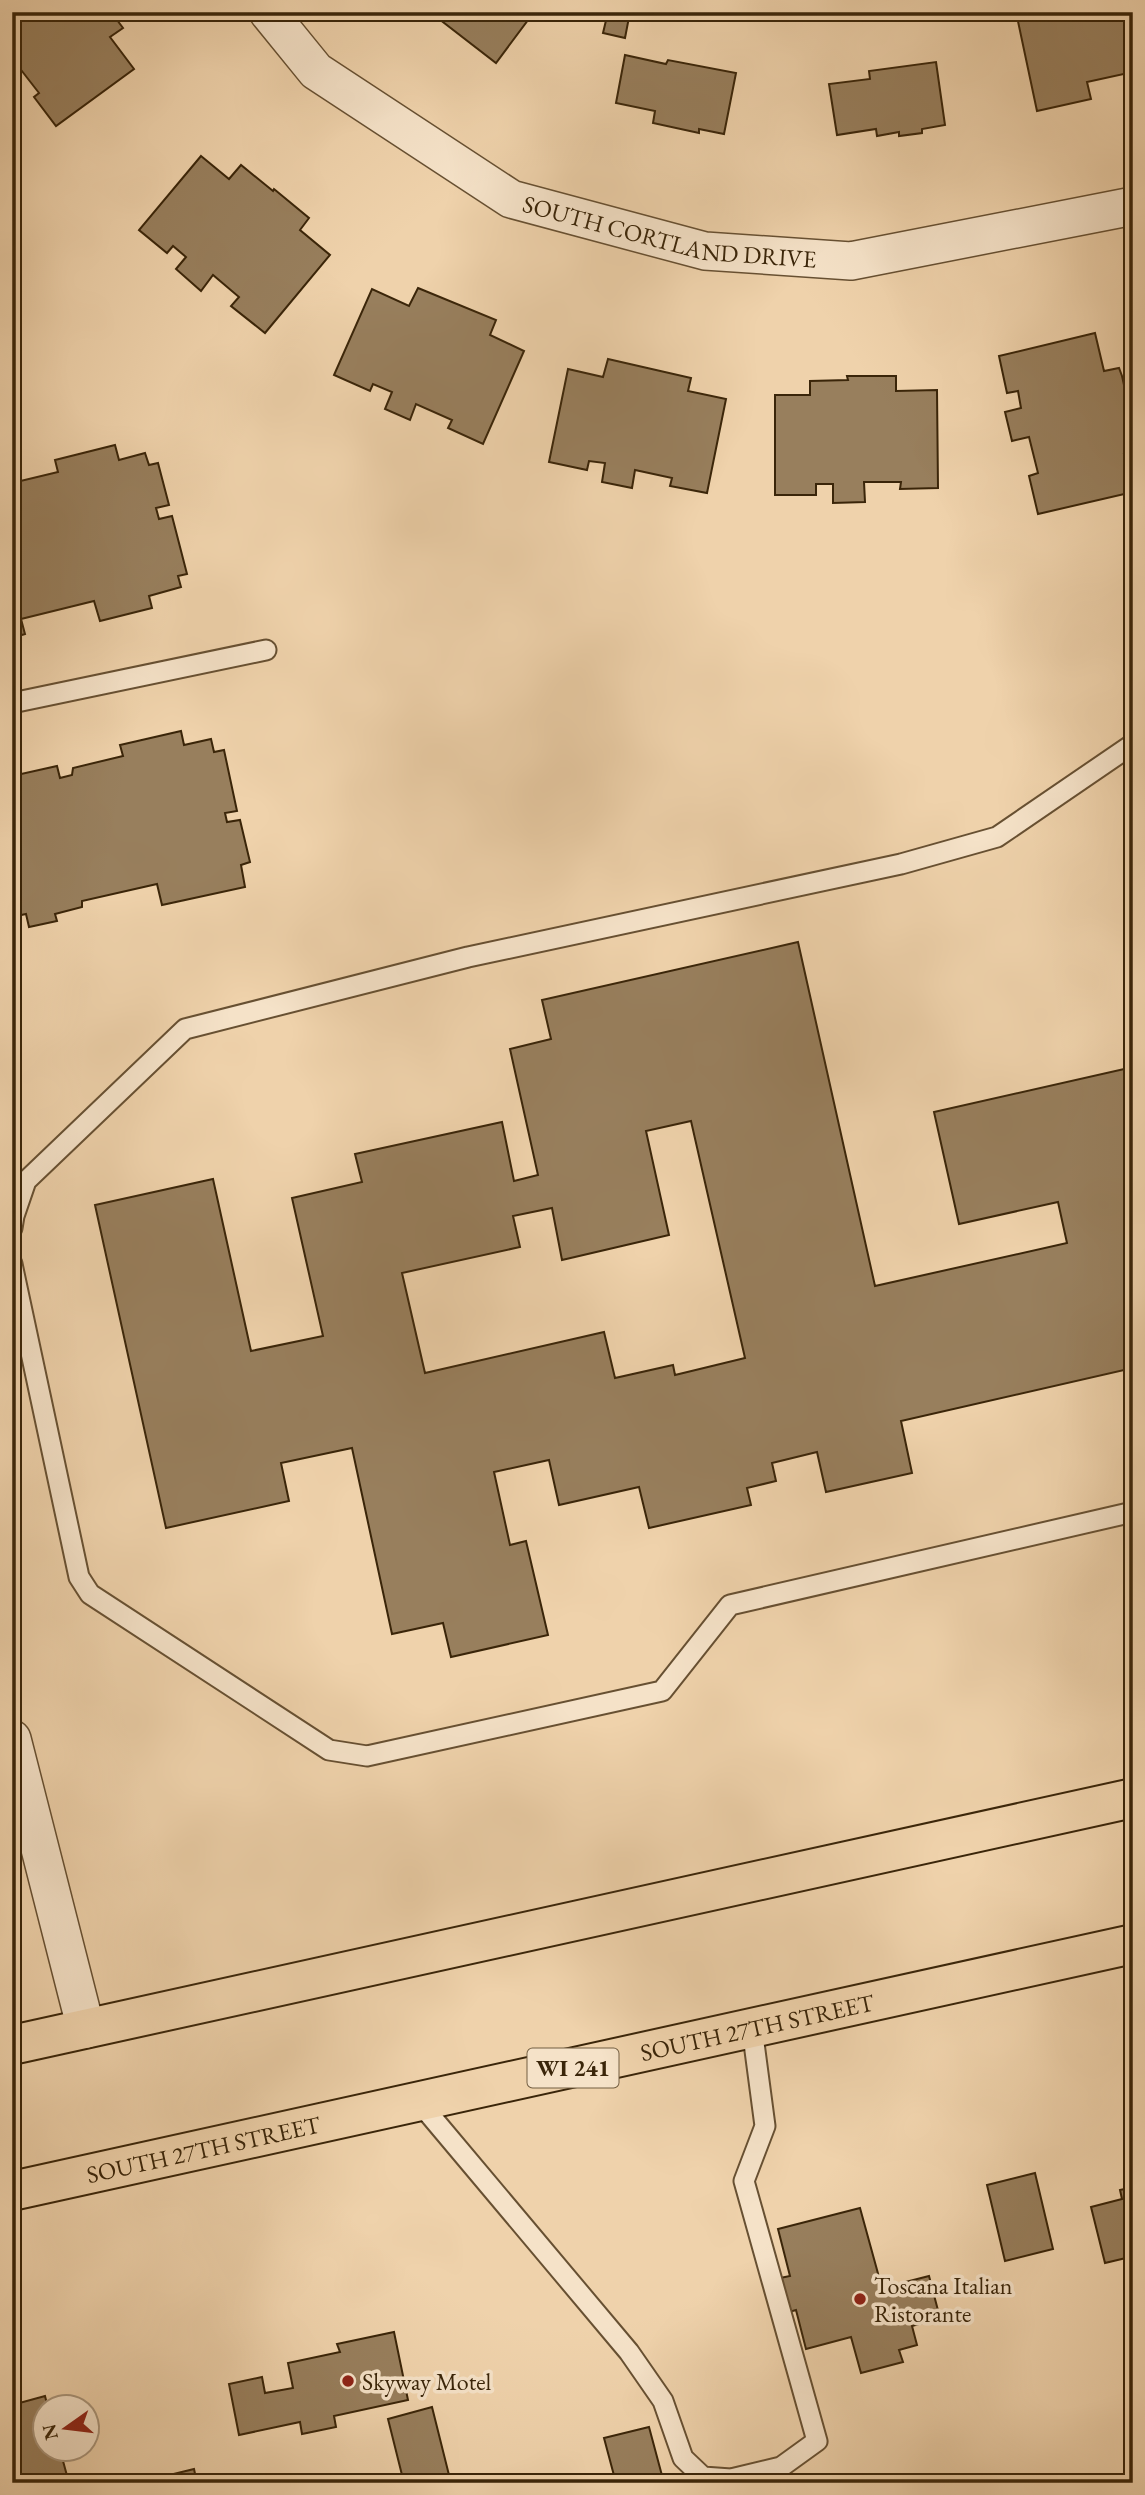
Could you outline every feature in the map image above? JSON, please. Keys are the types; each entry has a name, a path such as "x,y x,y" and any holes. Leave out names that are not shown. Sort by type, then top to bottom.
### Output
{"main road":[{"path":"12,2045 1133,1798"},
{"name":"SOUTH 27TH STREET","path":"12,2191 1133,1944"}],"street":[{"name":"SOUTH CORTLAND DRIVE","path":"268,12 316,71 511,199 705,251 851,261 1133,206"},
{"path":"12,1739 86,2029"}],"lane":[{"path":"12,703 266,650"},
{"path":"12,1228 26,1181 185,1028 468,957 901,864 998,837 1133,744"},
{"path":"12,1264 79,1577 90,1594 329,1750 367,1756 663,1691 730,1605 1133,1512"},
{"path":"419,2102 629,2352 663,2401 683,2458 703,2477 731,2479 780,2466 817,2441 744,2181 765,2126 752,2028"}],"building":[{"path":"12,12 111,12 123,28 110,37 134,69 56,126 34,97 39,93 18,66 12,70"},
{"path":"430,12 534,12 496,63"},
{"path":"608,12 630,12 625,38 603,33"},
{"path":"1016,12 1133,12 1133,72 1087,82 1091,99 1037,111"},
{"path":"625,55 666,64 668,60 736,73 724,134 699,129 699,133 653,123 655,111 616,103"},
{"path":"936,62 945,125 922,129 922,133 899,136 899,132 877,136 876,129 837,135 829,84 870,79 869,71"},
{"path":"201,156 229,179 241,165 273,191 274,189 309,218 300,230 330,255 265,333 231,306 239,297 213,275 201,291 176,269 186,257 173,246 167,253 139,230"},
{"path":"418,288 496,320 490,335 524,351 483,444 448,428 452,420 416,404 410,420 385,409 392,392 373,384 370,391 334,375 372,289 409,306"},
{"path":"1095,333 1104,371 1119,368 1122,376 1133,425 1133,452 1124,454 1133,492 1038,514 1029,476 1038,473 1029,437 1012,441 1005,412 1021,408 1018,391 1007,393 999,356"},
{"path":"608,359 691,378 688,391 726,399 707,493 670,486 672,478 635,470 632,488 602,482 605,463 589,461 587,470 549,462 568,369 603,377"},
{"path":"847,376 896,376 896,391 937,390 938,488 900,489 901,482 864,482 865,502 833,503 833,484 816,484 816,495 775,495 775,395 810,395 810,381 848,380"},
{"path":"115,445 119,460 145,453 149,465 158,463 169,505 156,508 159,519 172,516 187,574 178,576 181,587 149,596 152,608 100,621 94,601 21,619 25,634 12,638 12,483 58,472 55,460"},
{"path":"181,731 184,745 211,739 214,752 224,750 237,811 225,813 227,822 240,820 250,862 241,865 245,887 162,905 157,884 82,901 82,907 55,914 57,921 29,927 26,914 12,917 12,776 57,766 60,778 72,775 73,768 123,756 120,745"},
{"path":"798,942 875,1286 1067,1243 1058,1202 959,1224 934,1112 1133,1067 1133,1368 901,1421 912,1473 826,1492 817,1452 772,1463 776,1481 747,1488 751,1505 649,1528 639,1487 559,1505 549,1460 494,1472 510,1545 526,1541 548,1635 451,1657 443,1623 392,1634 352,1448 281,1463 289,1501 166,1528 95,1205 213,1179 251,1351 323,1336 292,1198 362,1182 355,1154 502,1122 514,1181 538,1175 510,1049 551,1039 542,1000","holes":["691,1121 745,1358 675,1375 673,1365 615,1378 604,1332 425,1373 402,1273 520,1247 513,1216 552,1208 562,1260 669,1235 646,1131"]},
{"path":"1035,2173 1053,2249 1005,2261 987,2185"},
{"path":"1133,2187 1131,2280 1126,2258 1105,2263 1091,2207 1122,2199 1120,2190"},
{"name":"Toscana Italian Ristorante","path":"860,2208 882,2288 929,2276 940,2318 912,2326 917,2345 899,2350 903,2362 861,2373 851,2337 806,2349 796,2310 789,2312 780,2278 790,2276 778,2229"},
{"name":"Skyway Motel","path":"394,2332 408,2400 334,2416 336,2427 302,2434 300,2422 239,2435 229,2384 262,2377 265,2393 293,2388 288,2363 340,2352 337,2344"},
{"path":"32,2400 32,2464 64,2464 69,2483 12,2483 12,2405"},
{"path":"432,2407 451,2483 404,2483 388,2419"},
{"path":"649,2427 664,2483 616,2483 604,2438"},
{"path":"194,2469 197,2483 150,2483 149,2480"}],"place":[{"name":"Toscana Italian Ristorante","path":"860,2299"},
{"name":"Skyway Motel","path":"348,2381"}]}
